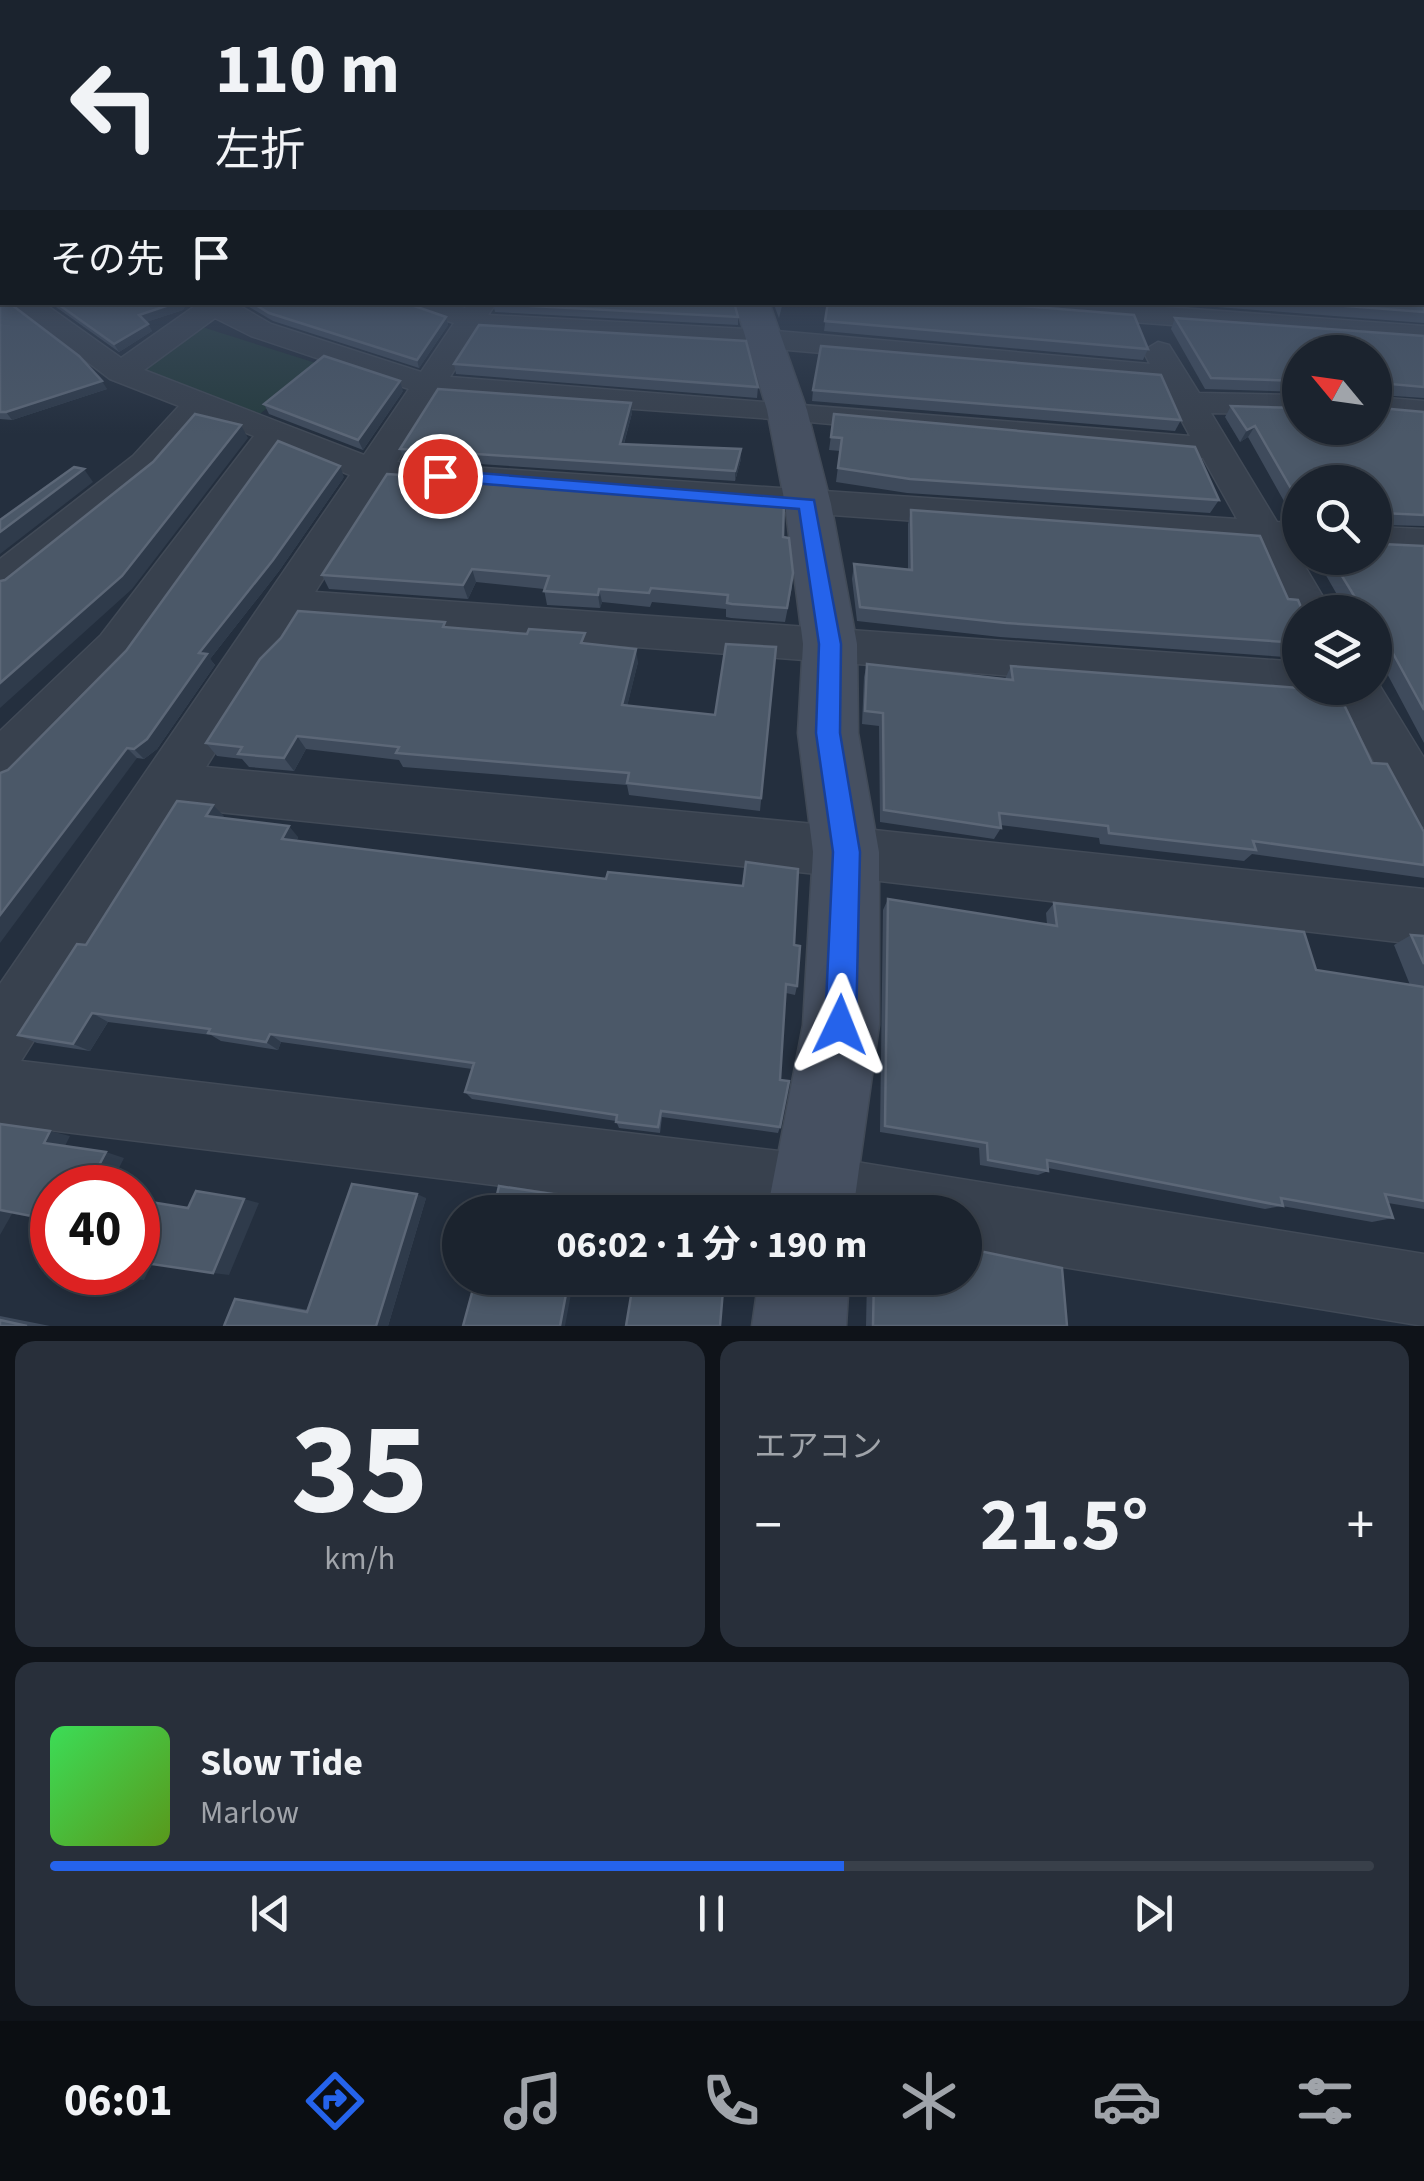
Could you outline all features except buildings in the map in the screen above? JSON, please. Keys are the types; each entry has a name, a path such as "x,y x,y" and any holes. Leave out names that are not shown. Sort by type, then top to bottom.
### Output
{"street":[{"path":"34,310 122,372 273,435 373,471 1282,536"},
{"path":"122,372 204,310"},
{"path":"223,310 261,330 429,386 788,410 1213,448"},
{"path":"1134,310 1300,595"},
{"path":"1143,310 1424,335"},
{"path":"0,1038 477,313 758,321 1282,403"},
{"path":"758,321 788,410 808,504 830,644 828,733 846,852 840,1025 813,1195"},
{"path":"0,580 146,464 199,404"},
{"path":"1392,408 1424,410"},
{"path":"0,762 117,646 273,435"},
{"path":"1392,541 1424,542"},
{"path":"284,605 1282,679"},
{"path":"1367,705 1424,804"},
{"path":"167,784 846,852 1424,917"},
{"path":"0,1091 768,1195"},
{"path":"982,1218 1424,1291"},
{"path":"798,1326 802,1295"}],"green space":[{"path":"196,325 322,365 256,417 142,369"}],"route":[{"path":"440,476 808,504 830,644 828,733 846,852 840,1025"}]}
